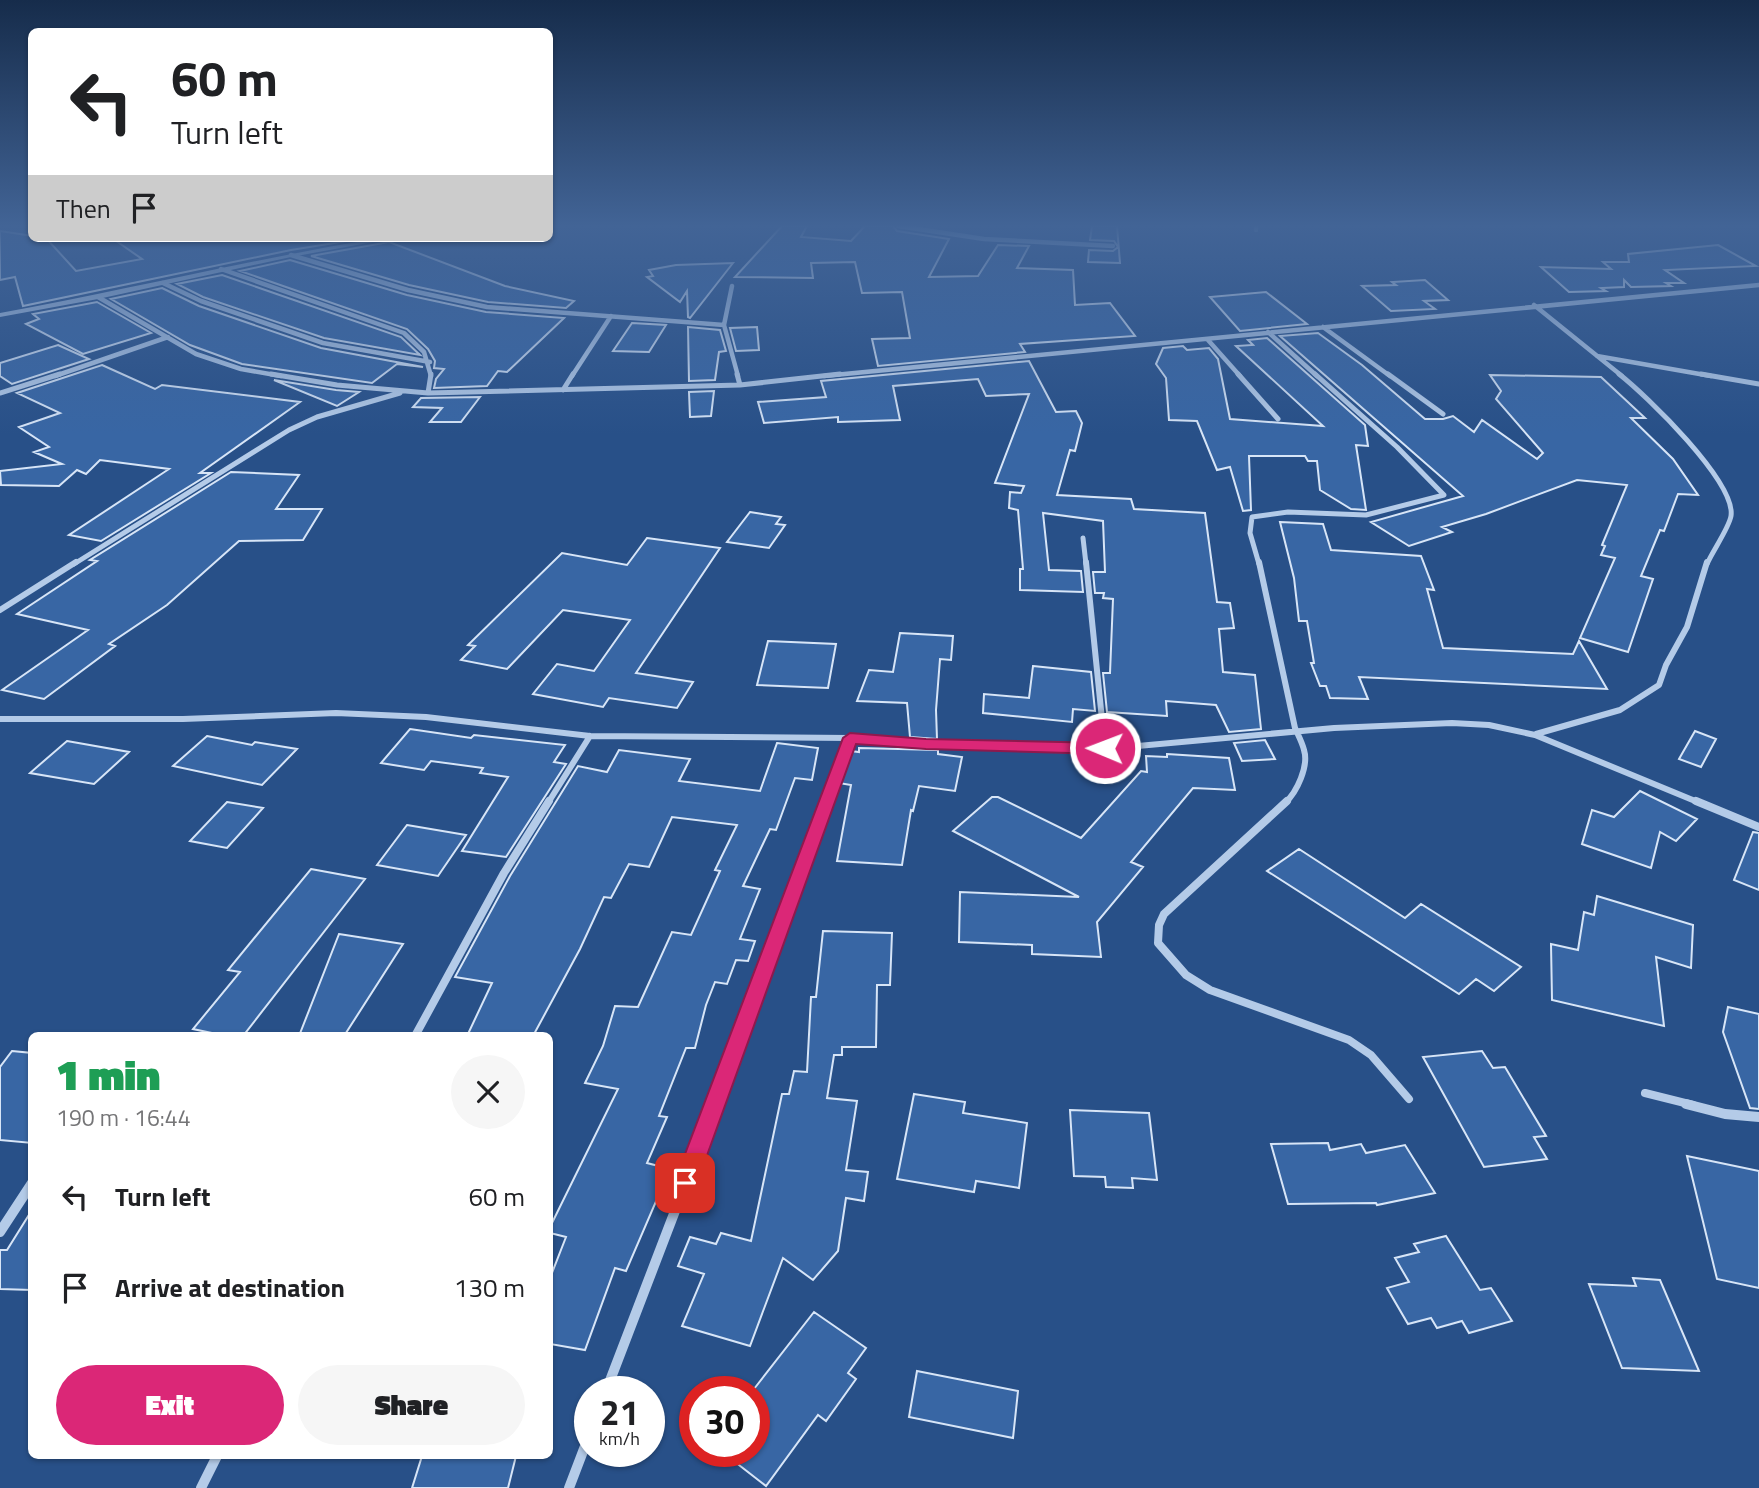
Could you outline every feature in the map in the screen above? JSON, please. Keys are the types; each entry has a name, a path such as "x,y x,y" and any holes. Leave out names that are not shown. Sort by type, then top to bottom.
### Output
{"street":[{"path":"0,315 106,295"},
{"path":"189,295 323,342 430,362"},
{"path":"290,295 401,331 420,346 430,362 432,378 428,393"},
{"path":"429,295 509,309 724,325"},
{"path":"730,295 724,325 740,385"},
{"path":"98,297 196,354 241,369 311,382 428,393 740,385 976,359 1208,340 1642,295"},
{"path":"1534,305 1638,389 1716,476 1727,495 1731,516 1707,563 1687,627 1658,685 1620,710 1535,734"},
{"path":"563,390 611,316"},
{"path":"1322,327 1443,414"},
{"path":"1268,332 1406,456 1444,495 1379,514 1329,516 1259,513 1249,521 1297,733 1305,752 1303,774 1290,798 1164,914 1159,925 1158,943 1186,975 1210,990 1349,1040 1371,1055 1409,1099"},
{"path":"0,393 106,360 168,337"},
{"path":"1208,340 1278,419"},
{"path":"1596,356 1759,384"},
{"path":"0,610 289,430 317,417 406,392"},
{"path":"1083,538 1105,748"},
{"path":"0,719 183,719 336,713 426,717 590,737 850,738 926,744 1105,748 1297,733 1334,727 1452,723 1489,725 1535,734 1759,827"},
{"path":"417,1032 504,873 590,737"},
{"path":"612,1376 725,1079 850,738"},
{"path":"1645,1093 1725,1114 1759,1117"},
{"path":"0,1232 28,1189"},
{"path":"201,1488 216,1459"},
{"path":"569,1488 577,1467"}],"building":[{"path":"20,295 74,295 23,306"},
{"path":"128,295 177,295 199,306 321,348 423,367 397,364 372,383 242,364 190,345 111,299"},
{"path":"200,295 281,295 401,337 420,355 324,338"},
{"path":"310,295 409,295 486,312 564,318 507,372 498,371 487,386 434,388 436,379 444,369 434,368 435,361 428,349 407,329"},
{"path":"458,295 548,295 574,301 566,308 488,302"},
{"path":"671,295 684,295 680,302"},
{"path":"687,295 708,295 690,318"},
{"path":"903,295 1074,295 1075,305 1110,303 1135,336 1020,344 1025,352 878,366 872,339 910,338"},
{"path":"1270,295 1307,324 1240,331 1210,297"},
{"path":"1373,295 1443,295 1448,300 1424,301 1435,309 1391,311"},
{"path":"97,302 151,333 83,354 26,324 39,319 33,314"},
{"path":"632,323 666,325 649,352 613,351"},
{"path":"688,327 720,330 726,351 719,352 715,380 689,381"},
{"path":"757,327 759,350 736,351 730,328"},
{"path":"1318,333 1362,365 1425,419 1453,416 1474,432 1482,420 1537,459 1543,453 1496,399 1501,391 1490,375 1601,377 1645,418 1631,418 1673,459 1698,495 1678,494 1664,531 1660,530 1641,576 1653,579 1628,652 1580,638 1615,558 1601,555 1605,546 1602,545 1627,485 1577,480 1486,514 1442,527 1452,532 1409,546 1371,522 1463,496 1280,336"},
{"path":"1267,338 1365,425 1368,446 1356,445 1366,510 1351,509 1320,490 1317,461 1308,461 1305,456 1249,456 1251,510 1243,511 1230,467 1217,470 1197,421 1169,420 1166,378 1156,364 1163,348 1183,346 1187,350 1209,348 1218,359 1230,419 1323,426 1236,346 1253,345 1248,340"},
{"path":"58,345 89,359 12,384 0,376 0,363"},
{"path":"1029,361 1056,412 1076,411 1082,423 1075,451 1070,450 1057,495 1131,499 1134,509 1205,513 1217,602 1230,603 1234,628 1219,629 1223,672 1255,675 1261,729 1229,732 1216,705 1166,701 1167,716 1107,712 1103,673 1110,673 1113,599 1103,598 1104,593 1095,593 1093,572 1105,572 1103,521 1043,513 1049,570 1081,571 1083,592 1020,590 1020,569 1023,569 1018,510 1009,508 1010,492 1021,493 1024,486 995,483 1029,394 986,396 978,379 893,386 900,420 838,422 838,417 764,423 758,402 826,397 821,381"},
{"path":"102,365 155,389 162,385 300,402 200,473 211,473 101,541 69,535 169,469 100,460 86,474 77,470 59,486 1,485 0,471 62,464 34,452 49,447 19,427 60,413 17,393"},
{"path":"274,380 336,390 359,392 337,406"},
{"path":"714,391 711,416 690,417 689,392"},
{"path":"480,397 461,422 430,422 442,408 413,407 421,398"},
{"path":"231,472 299,475 276,509 322,509 303,540 239,541 167,605 109,644 115,646 44,699 2,690 88,630 17,614 97,561 90,560"},
{"path":"750,512 781,517 776,524 785,525 769,548 727,542"},
{"path":"1280,522 1323,524 1331,550 1421,556 1434,590 1427,589 1443,648 1573,654 1579,641 1607,689 1359,677 1368,699 1330,698 1326,686 1320,686 1311,663 1314,663 1307,621 1299,621 1294,578"},
{"path":"647,538 720,548 636,673 693,682 677,708 609,698 603,707 533,694 557,664 594,671 630,620 563,610 507,669 461,660 475,646 468,645 562,553 627,565"},
{"path":"900,633 953,636 951,660 940,659 937,739 910,737 907,703 857,701 869,670 893,672"},
{"path":"768,641 836,644 828,688 757,685"},
{"path":"1033,666 1091,672 1095,711 1073,709 1072,722 983,713 984,694 1029,698"},
{"path":"410,729 471,738 474,735 565,745 554,762 566,764 506,857 462,851 508,777 480,773 483,768 431,761 424,770 381,763"},
{"path":"1695,731 1716,739 1701,767 1679,759"},
{"path":"207,736 252,745 255,742 297,749 262,785 173,766"},
{"path":"1265,740 1275,759 1242,761 1234,743"},
{"path":"67,741 129,752 94,784 30,773"},
{"path":"777,743 818,748 812,780 795,778 776,830 770,829 743,886 760,889 740,939 755,941 748,961 736,960 727,984 715,982 695,1048 686,1048 659,1116 667,1117 647,1163 670,1169 626,1271 615,1268 585,1350 553,1345 553,1270 566,1237 553,1234 553,1221 618,1089 585,1083 603,1046 615,1006 638,1007 672,932 691,935 720,871 715,870 737,825 672,817 649,867 629,864 611,898 604,897 580,949 535,1032 469,1032 492,983 455,977 510,876 578,766 607,772 619,750 690,759 679,781 760,791"},
{"path":"859,748 938,750 938,754 962,757 955,791 919,786 913,811 911,810 902,865 837,861 851,785 839,783 851,751 859,752"},
{"path":"1167,754 1229,758 1235,790 1193,788 1131,862 1143,867 1097,922 1101,957 1032,954 1032,945 959,942 960,892 1079,897 953,831 992,797 998,797 1081,838 1141,771 1147,772 1146,756 1167,757"},
{"path":"1640,791 1697,819 1676,841 1660,832 1651,868 1582,844 1592,810 1614,817"},
{"path":"227,802 263,808 227,848 190,841"},
{"path":"407,825 466,835 438,876 377,865"},
{"path":"1753,832 1759,833 1759,890 1734,880"},
{"path":"1299,849 1405,918 1421,904 1521,967 1494,991 1476,979 1459,994 1267,871"},
{"path":"311,869 365,879 246,1032 207,1032 193,1029 240,972 228,970"},
{"path":"1597,896 1693,925 1691,968 1656,957 1664,1026 1552,1000 1551,944 1578,950 1584,912 1594,915"},
{"path":"823,931 892,933 890,985 877,985 876,1047 842,1047 842,1055 834,1055 827,1098 857,1101 846,1170 868,1172 864,1201 846,1198 838,1251 813,1280 783,1258 750,1346 682,1326 704,1274 678,1266 690,1237 716,1244 721,1233 751,1241 782,1094 789,1094 794,1071 807,1072 811,997 816,997"},
{"path":"339,934 403,944 347,1032 301,1032"},
{"path":"1728,1007 1759,1014 1759,1109 1750,1108 1723,1032"},
{"path":"12,1051 28,1053 28,1143 0,1140 0,1067"},
{"path":"1482,1051 1493,1068 1505,1067 1546,1136 1534,1137 1547,1159 1484,1167 1423,1057"},
{"path":"914,1094 965,1102 963,1113 1027,1123 1019,1188 976,1181 974,1192 897,1179"},
{"path":"1070,1110 1149,1113 1157,1180 1132,1178 1133,1188 1106,1187 1105,1177 1074,1176"},
{"path":"1328,1143 1330,1150 1361,1144 1366,1153 1405,1145 1435,1193 1377,1205 1288,1204 1271,1144"},
{"path":"1687,1156 1759,1171 1759,1288 1717,1279"},
{"path":"28,1216 28,1290 0,1289 0,1250 7,1250"},
{"path":"1446,1236 1480,1290 1491,1288 1512,1321 1469,1333 1462,1321 1437,1328 1431,1318 1408,1324 1387,1288 1409,1282 1395,1258 1419,1252 1414,1244"},
{"path":"1633,1278 1660,1280 1699,1371 1622,1368 1589,1284 1636,1286"},
{"path":"814,1312 866,1348 848,1373 856,1379 826,1421 818,1415 766,1486 742,1467 770,1467 770,1376 764,1376"},
{"path":"917,1371 1018,1391 1013,1438 909,1417"},
{"path":"421,1459 515,1459 508,1488 412,1488"}],"route":[{"path":"685,1183 850,738 926,744 1105,748"}]}
